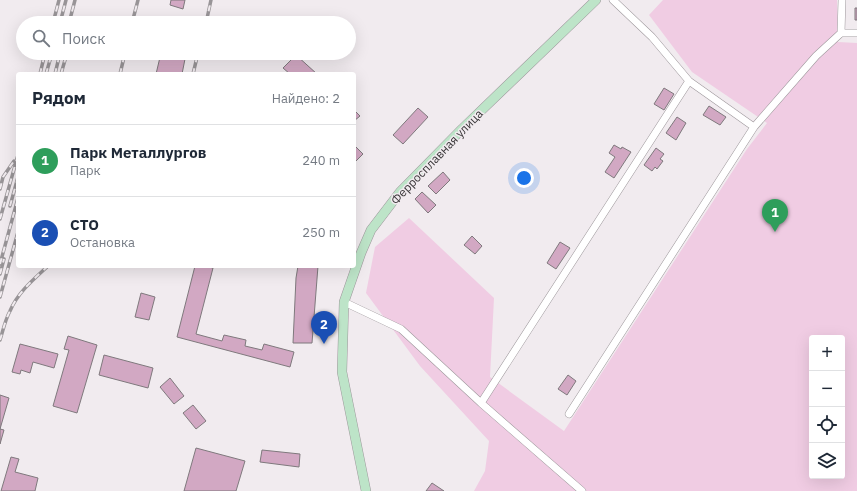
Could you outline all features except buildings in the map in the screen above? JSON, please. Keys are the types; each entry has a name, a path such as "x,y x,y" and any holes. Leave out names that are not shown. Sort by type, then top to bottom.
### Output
{"main road":[{"name":"Ферросплавная улица","path":"356,267 371,230 400,192 462,129 593,2"},
{"name":"Ферросплавная улица","path":"356,268 344,302 342,372 366,491"}],"street":[{"path":"613,0 652,37 689,82 754,127"},
{"path":"842,0 842,33"},
{"path":"569,414 754,127 816,56 842,33 857,33"},
{"path":"481,403 689,82"},
{"path":"344,302 401,329 481,403 582,491"}],"shaded area":[{"path":"663,0 837,0 838,42 857,43 857,491 474,491 485,471 489,441 420,366 366,293 375,247 409,218 494,298 490,377 564,431 747,149 767,123 692,72 649,15"}],"railway":[{"path":"55,16 59,0"},
{"path":"62,16 66,0"},
{"path":"71,16 75,0"},
{"path":"134,16 138,0"},
{"path":"208,16 211,0"},
{"path":"40,72 43,60"},
{"path":"47,72 50,60"},
{"path":"55,72 58,60"},
{"path":"62,72 65,60"},
{"path":"120,72 123,60"},
{"path":"193,72 196,60"},
{"path":"0,189 3,177 14,161"},
{"path":"0,219 16,162"},
{"path":"10,206 16,184"},
{"path":"0,264 16,205"},
{"path":"0,297 16,239"},
{"path":"0,274 4,259"},
{"path":"0,340 13,304 27,286 46,268"}],"place":[{"name":"Парк Металлургов","path":"775,232"},
{"name":"СТО","path":"324,344"}]}
